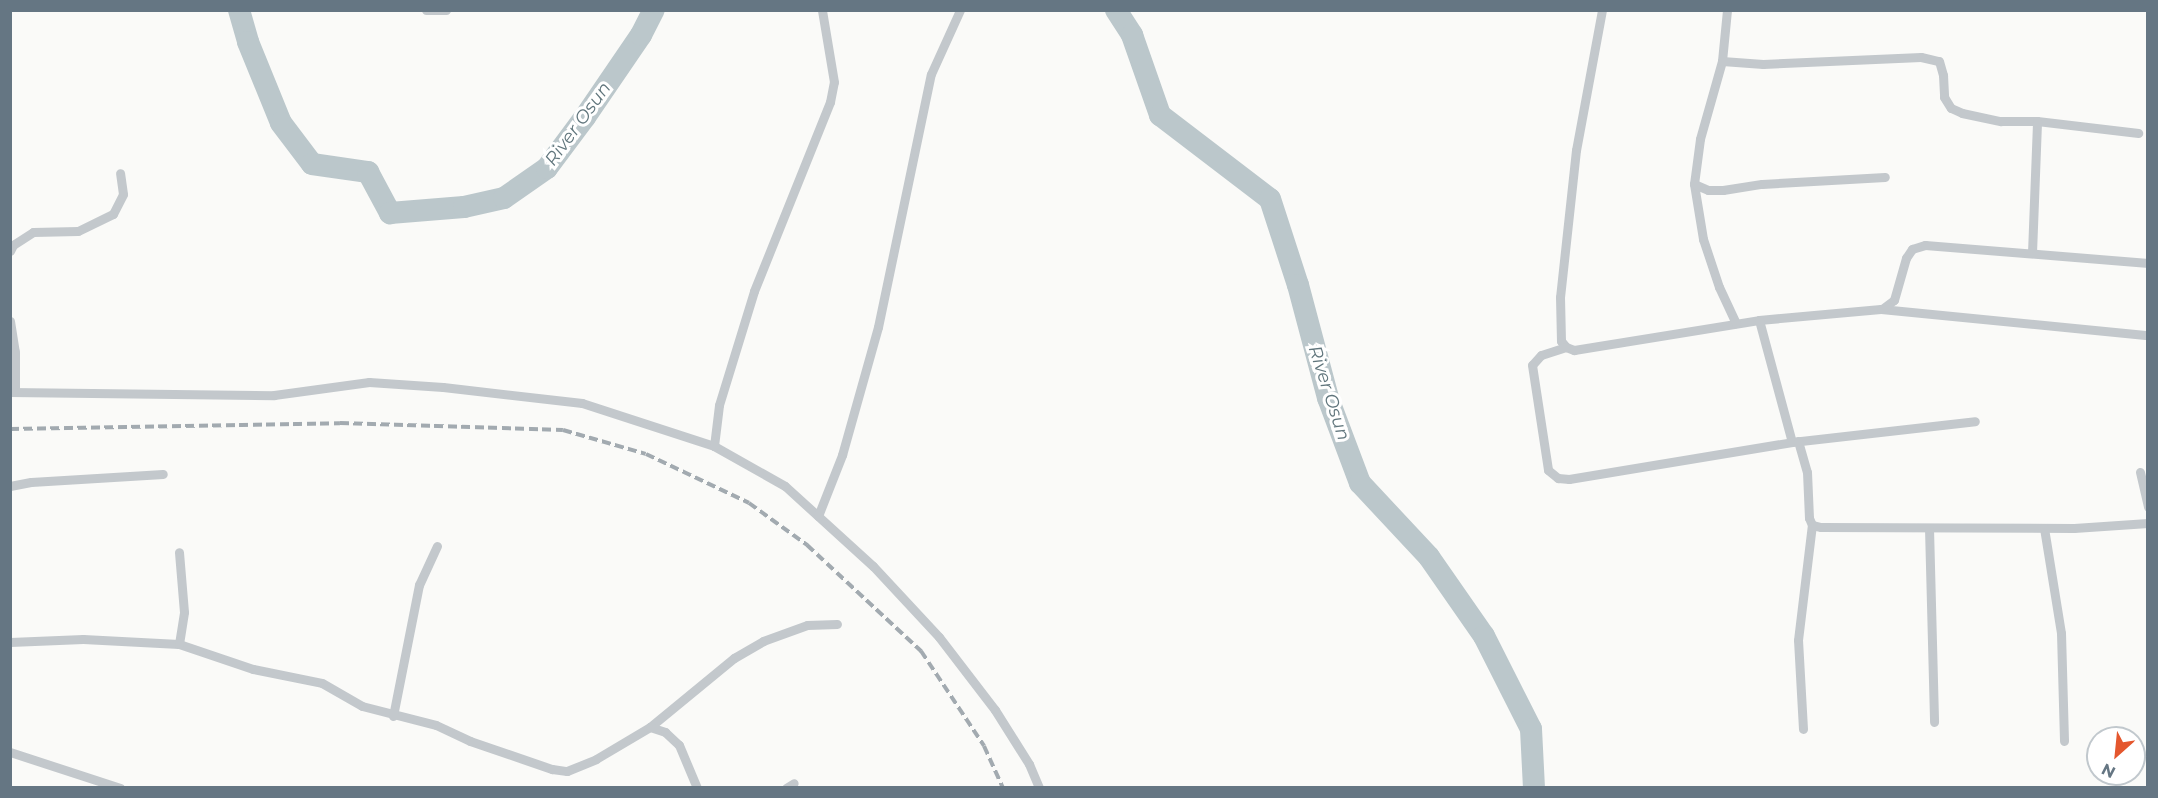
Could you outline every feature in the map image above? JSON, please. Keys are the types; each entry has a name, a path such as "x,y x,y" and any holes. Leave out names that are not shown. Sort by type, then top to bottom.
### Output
{"street":[{"path":"426,10 446,10"},
{"path":"714,446 719,405 754,291 830,102 834,82 822,10"},
{"path":"818,516 842,455 878,327 931,74 960,10"},
{"path":"1602,10 1576,150 1560,297 1562,341 1566,347 1574,350 1736,323 1881,309 2148,335"},
{"path":"1727,10 1722,61 1700,139 1694,184 1703,239 1719,287 1736,323"},
{"path":"1722,61 1763,64 1921,57 1939,61 1943,75 1944,97 1951,108 1962,113 2001,121 2037,121 2138,133"},
{"path":"2032,253 2037,121"},
{"path":"10,251 13,245 33,232 78,231 113,214 123,194 120,173"},
{"path":"1694,184 1708,190 1716,190 1762,184 1885,177"},
{"path":"1881,309 1894,300 1906,258 1912,249 1924,245 2148,263"},
{"path":"1759,320 1795,441 1807,472 1809,518 1812,525 1798,640 1803,729"},
{"path":"10,321 15,352 13,391 274,395 369,382 443,387 582,403 714,446 785,486 873,566 939,637 995,710 1029,764 1039,788"},
{"path":"1566,347 1541,356 1532,365 1548,470 1558,478 1569,479 1795,441 1975,421"},
{"path":"2140,472 2148,507"},
{"path":"10,486 31,482 163,474"},
{"path":"1812,525 1821,527 2044,528 2148,523"},
{"path":"1929,528 1934,722"},
{"path":"2044,528 2061,633 2064,741"},
{"path":"393,716 419,585 437,546"},
{"path":"179,552 184,612 179,644"},
{"path":"10,642 83,639 179,644 254,669 322,683 362,706 393,716 436,725 470,741 552,769 567,771 596,759 650,726 734,658 763,641 807,625 837,624"},
{"path":"650,726 665,732 679,745 697,788"},
{"path":"10,752 120,788"}],"waterway":[{"name":"River Osun","path":"239,10 248,42 281,123 312,164 368,172 390,213 464,207 504,198 547,168 641,35 654,10"},
{"name":"River Osun","path":"1116,10 1132,35 1160,115 1270,199 1298,285 1328,398 1360,483 1429,557 1484,636 1531,729 1534,788"}],"railway":[{"path":"10,429 340,423 563,430 646,454 749,503 807,545 921,651 984,746 1003,788"}]}
